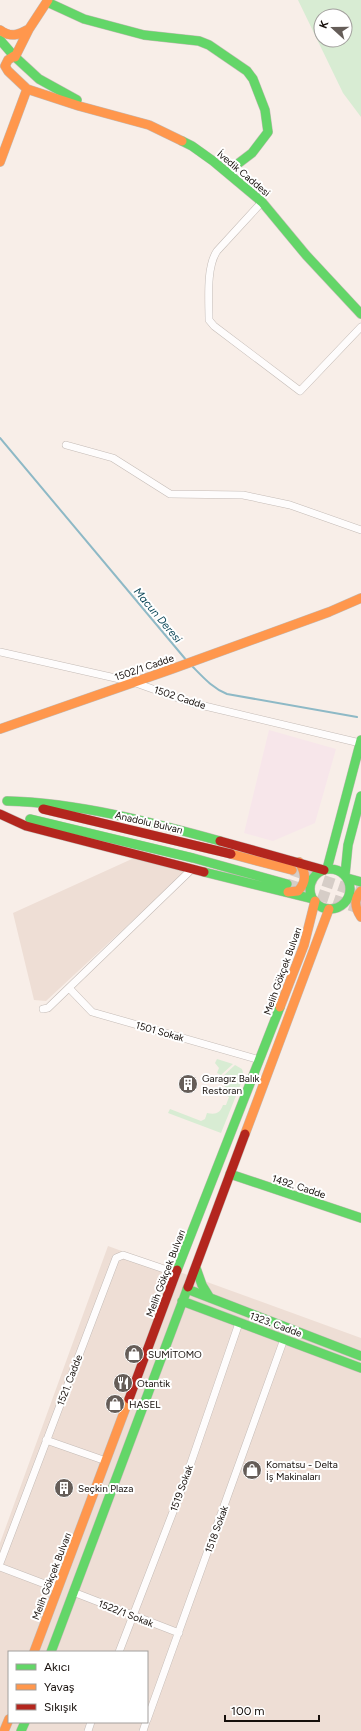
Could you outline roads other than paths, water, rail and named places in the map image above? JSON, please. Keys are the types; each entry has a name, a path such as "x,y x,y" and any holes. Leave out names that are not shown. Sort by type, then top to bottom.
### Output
{"main road":[{"path":"4,68 8,60 14,57 29,29 47,1 84,19 144,35 199,41 210,45 247,71 253,79 265,110 268,132 252,153 227,172"},
{"path":"0,30 10,37 15,37 29,29"},
{"name":"İvedik Caddesi","path":"0,40 14,57 39,79 97,110"},
{"name":"İvedik Caddesi","path":"0,56 4,68 29,90 79,106 149,125 192,146 227,172 262,202 306,255 361,314"},
{"path":"1,159 29,90 38,84 39,79"},
{"name":"1502/1 Cadde","path":"0,729 172,669 329,612 361,598"},
{"path":"314,900 311,894 312,882 314,877 325,869 361,742"},
{"path":"51,1651 230,1174 333,908 346,901 349,896 350,884 346,876 346,857 349,839 361,796"},
{"path":"4,800 78,807 160,825 325,869 340,871 346,876 361,882"},
{"name":"Anadolu Bulvarı","path":"4,800 172,839 292,870"},
{"path":"0,813 26,826 192,869 298,891 306,881 306,874 299,862"},
{"path":"0,813 180,854 286,888 314,900 324,908 333,908 361,918"},
{"path":"361,891 357,895 355,903 361,918"},
{"name":"Melih Gökçek Bulvarı","path":"34,1651 172,1283 304,945 314,900"},
{"name":"1492. Cadde","path":"230,1174 361,1218"},
{"path":"196,1268 202,1285 210,1298"},
{"path":"172,1283 361,1356"},
{"name":"1323. Cadde","path":"168,1296 361,1368"},
{"path":"4,1731 8,1721"}],"street":[{"path":"262,202 217,251 212,259 210,269 209,320 214,326 300,391 361,327"},
{"path":"66,445 113,458 170,494 243,496 290,505 361,530"},
{"name":"1502 Cadde","path":"0,652 133,682 192,703 361,742"},
{"path":"43,1009 48,1008 192,869"},
{"name":"1501 Sokak","path":"69,988 92,1012 260,1060"},
{"name":"1521. Cadde","path":"0,1563 116,1258 123,1255 176,1273"},
{"name":"1519 Sokak","path":"119,1651 183,1486 239,1323"},
{"name":"1518 Sokak","path":"148,1718 284,1339"},
{"path":"46,1440 106,1461"},
{"path":"0,1567 58,1589"},
{"name":"1522/1 Sokak","path":"73,1592 179,1633"}],"waterway":[{"name":"Macun Deresi","path":"0,438 187,661"},
{"name":"Macun Deresi","path":"191,665 212,685 227,694 357,717"}],"tunnel":[{"path":"292,870 361,893"},
{"path":"287,884 361,909"}],"place":[{"name":"Garagız Balık Restoran","path":"188,1084"},
{"name":"SUMİTOMO","path":"134,1354"},
{"name":"Otantik","path":"123,1383"},
{"name":"HASEL","path":"115,1404"},
{"name":"Komatsu - Delta İş Makinaları","path":"252,1470"},
{"name":"Seçkin Plaza","path":"64,1488"}]}
